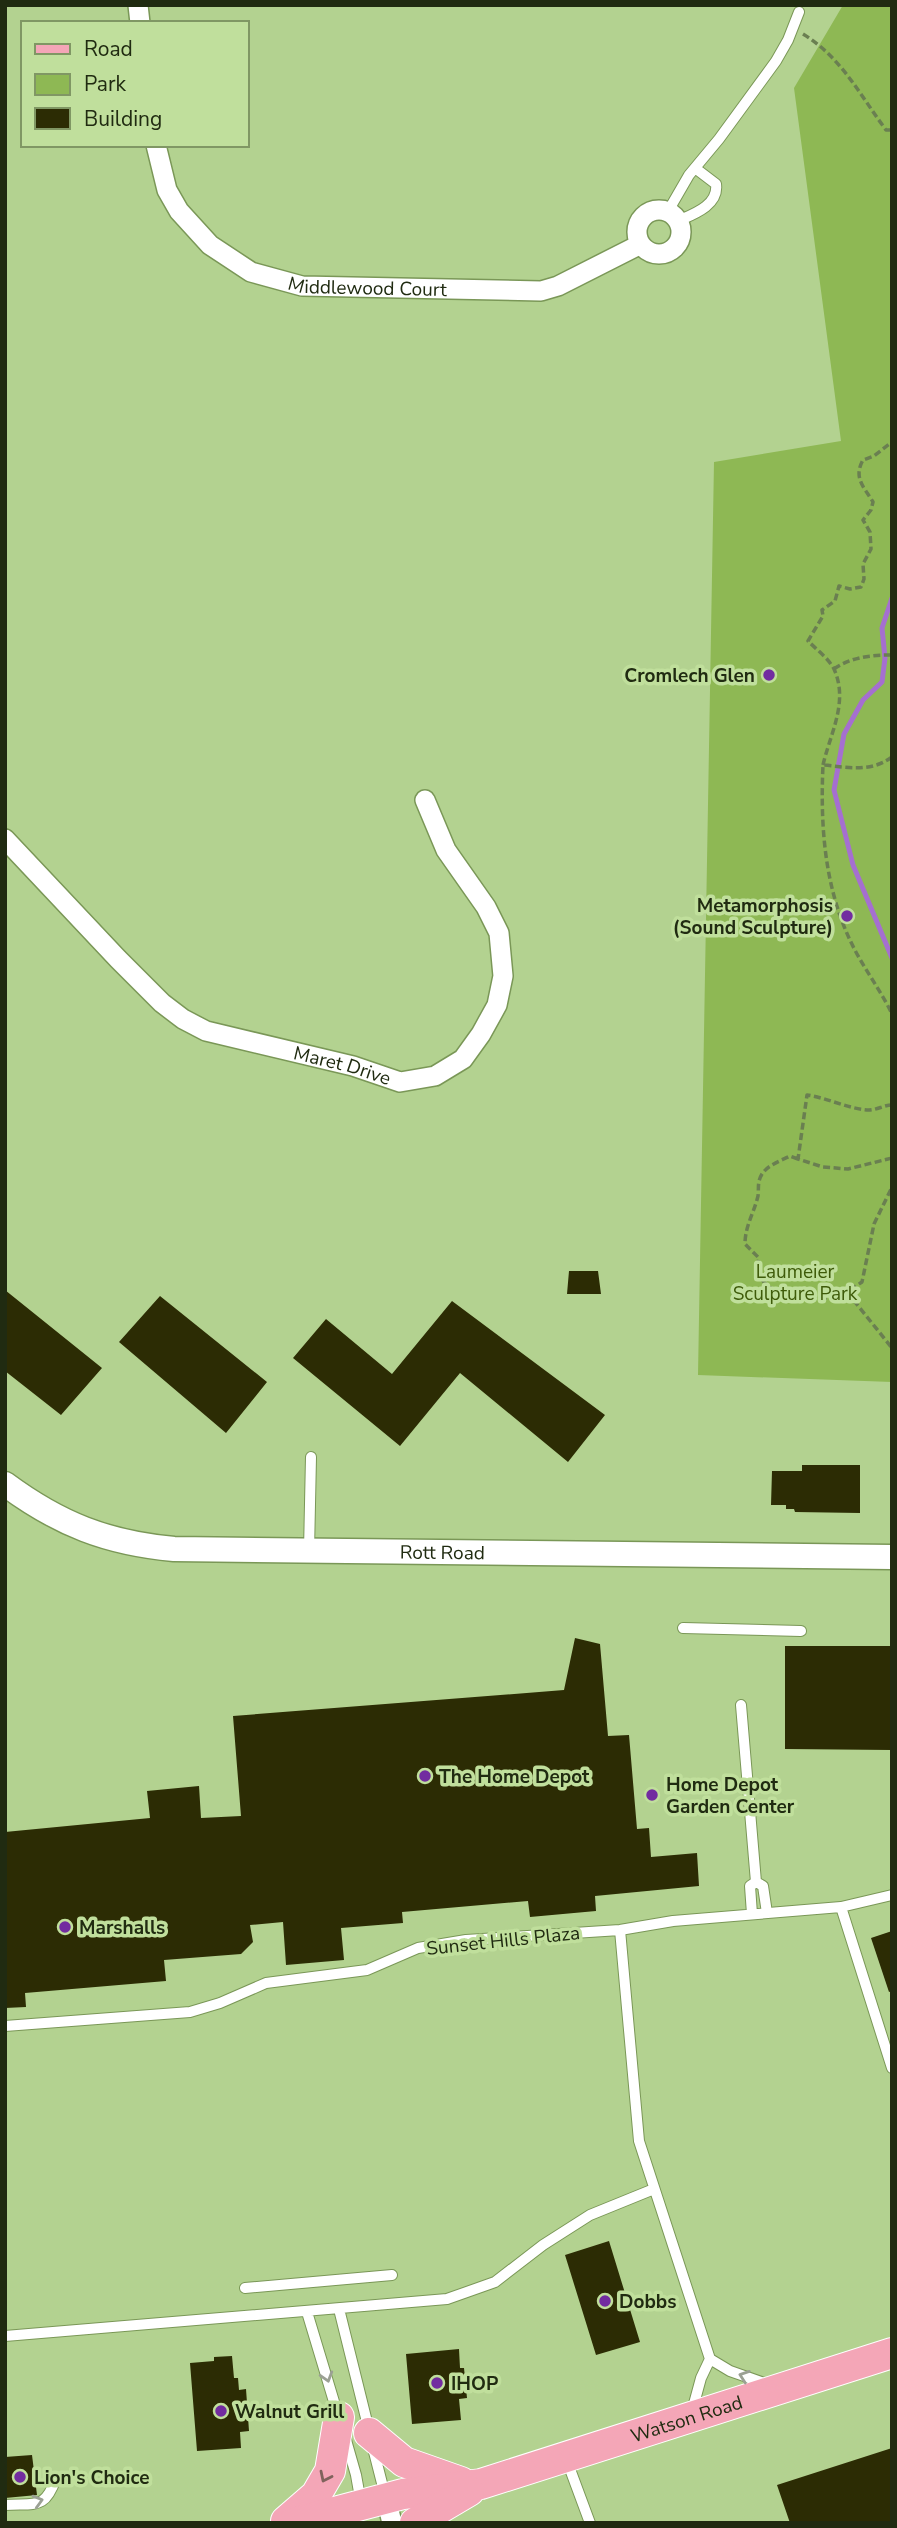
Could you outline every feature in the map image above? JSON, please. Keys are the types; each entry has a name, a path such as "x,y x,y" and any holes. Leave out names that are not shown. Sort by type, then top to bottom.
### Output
{"main road":[{"name":"Watson Road","path":"293,2523 376,2512 403,2494 476,2485 892,2353"},
{"path":"284,2523 316,2495 330,2472 339,2417"},
{"path":"369,2432 404,2462 476,2485"},
{"name":"Watson Road","path":"415,2523 476,2485"}],"street":[{"name":"Middlewood Court","path":"156,147 167,190 178,211 210,245 251,272 302,286 541,291 558,286 639,245"},
{"path":"649,213 673,217 682,232 677,246 660,254 646,252 639,245 636,235 642,218 649,213"},
{"name":"Maret Drive","path":"5,839 118,959 162,1003 183,1019 206,1031 353,1066 400,1082 435,1076 463,1059 497,1005 503,976 499,933 486,907 446,850 425,800"},
{"name":"Rott Road","path":"5,1484 62,1521 94,1534 126,1543 174,1549 892,1557"}],"lane":[{"path":"673,217 695,168 776,61 799,12"},
{"path":"673,217 701,210 712,201 717,191 716,184 709,176 695,168"},
{"path":"309,1551 312,1457"},
{"path":"683,1628 801,1631"},
{"path":"741,1705 756,1882"},
{"path":"756,1882 763,1886 767,1913"},
{"path":"752,1914 750,1886 756,1882"},
{"name":"Sunset Hills Plaza","path":"5,2026 190,2012 220,2003 266,1983 367,1970 418,1948 466,1940 620,1930 673,1921 841,1907 892,1895"},
{"path":"841,1907 892,2068"},
{"path":"620,1930 639,2141 710,2359 730,2371 781,2389"},
{"path":"5,2336 447,2299 495,2282 543,2245 590,2215 654,2189"},
{"path":"245,2288 392,2275"},
{"path":"339,2309 369,2432 376,2512"},
{"path":"307,2312 356,2475 376,2512"},
{"path":"690,2418 701,2378 710,2359"},
{"path":"566,2458 590,2523"},
{"path":"5,2505 42,2502 50,2497 56,2477"}],"path":[{"path":"793,29 820,45 849,74 886,130 892,130"},
{"path":"892,442 874,456 863,460 859,469 860,486 873,502 871,510 863,520 870,536 870,549 863,564 864,584 855,589 839,586 835,601 824,606 822,616 808,641 834,669 839,691 839,711 823,765 823,842 833,893 856,952 892,1014"},
{"path":"834,669 846,660 877,654 891,655"},
{"path":"823,765 858,770 881,765 892,757"},
{"path":"798,1159 807,1095 872,1110 892,1105"},
{"path":"892,1158 848,1169 823,1167 790,1156 762,1173 758,1184 759,1193 745,1232 745,1244 759,1258 756,1267 758,1277 771,1289 785,1296 817,1300 847,1292 862,1282 874,1224 892,1187"},
{"path":"847,1292 892,1348"}],"green space":[{"name":"Laumeier Sculpture Park","path":"843,5 892,5 892,1382 698,1375 714,462 841,441 794,88"}],"building":[{"path":"569,1271 598,1271 601,1294 567,1294"},
{"path":"5,1290 102,1368 61,1415 5,1371"},
{"path":"160,1296 267,1382 226,1433 119,1342"},
{"path":"452,1301 605,1415 568,1462 460,1373 400,1446 293,1358 326,1319 392,1374"},
{"path":"802,1465 860,1465 860,1513 795,1512 794,1509 786,1509 786,1505 771,1505 772,1471 802,1471"},
{"name":"The Home Depot","path":"575,1638 600,1644 608,1736 629,1735 637,1829 649,1828 651,1857 697,1853 699,1886 595,1896 596,1911 530,1917 528,1901 402,1912 403,1923 341,1928 344,1960 286,1965 283,1922 250,1925 253,1942 241,1954 164,1960 166,1981 25,1993 26,2007 5,2008 5,1832 150,1818 147,1791 199,1786 201,1818 241,1816 233,1716 564,1690"},
{"path":"785,1646 892,1646 892,1750 785,1749"},
{"path":"892,1931 892,1991 889,1992 871,1938"},
{"path":"609,2241 640,2342 596,2355 565,2255"},
{"name":"IHOP","path":"459,2349 467,2398 459,2399 461,2420 412,2424 406,2354"},
{"name":"Walnut Grill","path":"232,2356 234,2378 238,2378 239,2390 246,2389 249,2431 240,2432 241,2448 197,2451 190,2363"},
{"path":"892,2448 892,2523 790,2523 777,2485"},
{"name":"Lion's Choice","path":"32,2455 37,2495 5,2498 5,2457"}],"waterway":[{"path":"892,598 882,628 885,658 882,682 863,700 844,734 834,790 853,865 892,958"}],"place":[{"name":"Cromlech Glen","path":"769,675"},
{"name":"Metamorphosis (Sound Sculpture)","path":"847,916"},
{"name":"The Home Depot","path":"425,1776"},
{"name":"Home Depot Garden Center","path":"652,1795"},
{"name":"Marshalls","path":"65,1927"},
{"name":"Dobbs","path":"605,2301"},
{"name":"IHOP","path":"437,2383"},
{"name":"Walnut Grill","path":"221,2411"},
{"name":"Lion's Choice","path":"20,2477"}]}
